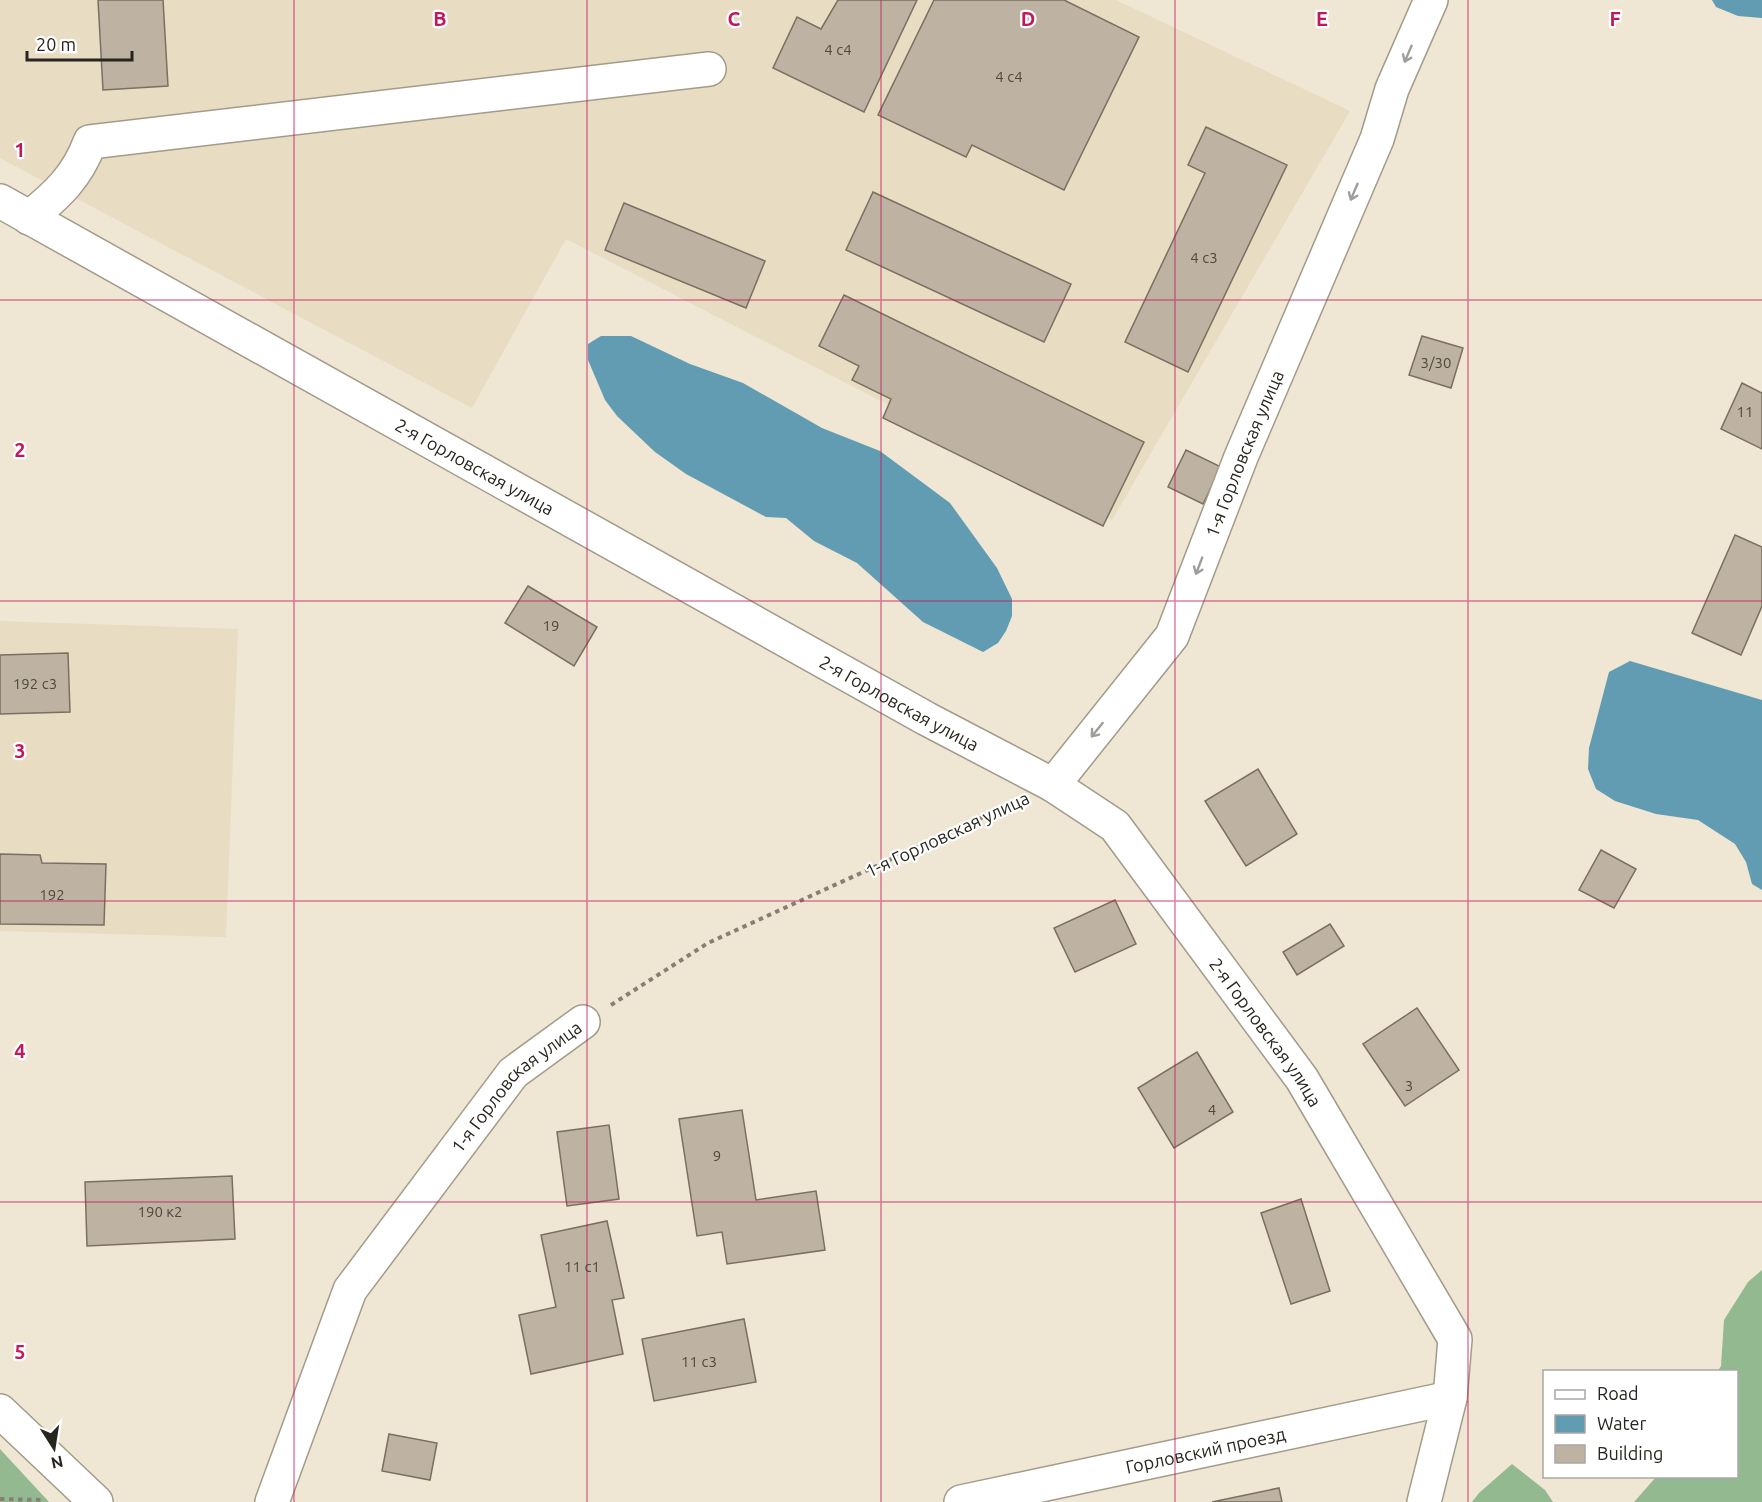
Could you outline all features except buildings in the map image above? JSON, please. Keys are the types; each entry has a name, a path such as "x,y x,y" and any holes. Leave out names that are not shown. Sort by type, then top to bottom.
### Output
{"street":[{"name":"1-я Горловская улица","path":"1053,785 1172,636 1241,457 1377,139 1392,89 1431,0"},
{"path":"29,218 58,193 81,166 90,142 709,69"},
{"name":"2-я Горловская улица","path":"0,201 927,719 1053,785 1115,826 1302,1079 1455,1339 1450,1398 1424,1502"},
{"name":"1-я Горловская улица","path":"272,1502 350,1290 513,1073 583,1022"},
{"name":"Горловский проезд","path":"961,1502 1450,1398"},
{"path":"0,1411 96,1502"}],"path":[{"name":"1-я Горловская улица","path":"583,1022 708,943 1053,785"}],"shaded area":[{"path":"0,0 1116,0 1350,111 1112,520 566,239 472,408 0,158"},
{"path":"0,621 238,629 226,937 0,931"}],"green space":[{"path":"1762,1270 1762,1502 1634,1502 1655,1478 1738,1478 1738,1370 1719,1370 1721,1366 1724,1320 1748,1282"},
{"path":"0,1449 49,1502 0,1502"},
{"path":"1512,1464 1545,1490 1553,1502 1472,1502"}],"water":[{"path":"1712,0 1762,0 1762,18 1738,16 1716,7"},
{"path":"601,336 631,336 690,364 743,383 822,428 880,451 950,503 997,568 1012,599 1012,616 998,643 983,652 923,622 857,563 814,541 786,518 766,517 686,474 655,452 617,416 605,400 588,360 588,344"},
{"path":"1630,661 1762,700 1762,890 1752,884 1746,862 1735,844 1698,820 1656,814 1615,801 1596,789 1588,769 1589,748 1609,672"}]}
